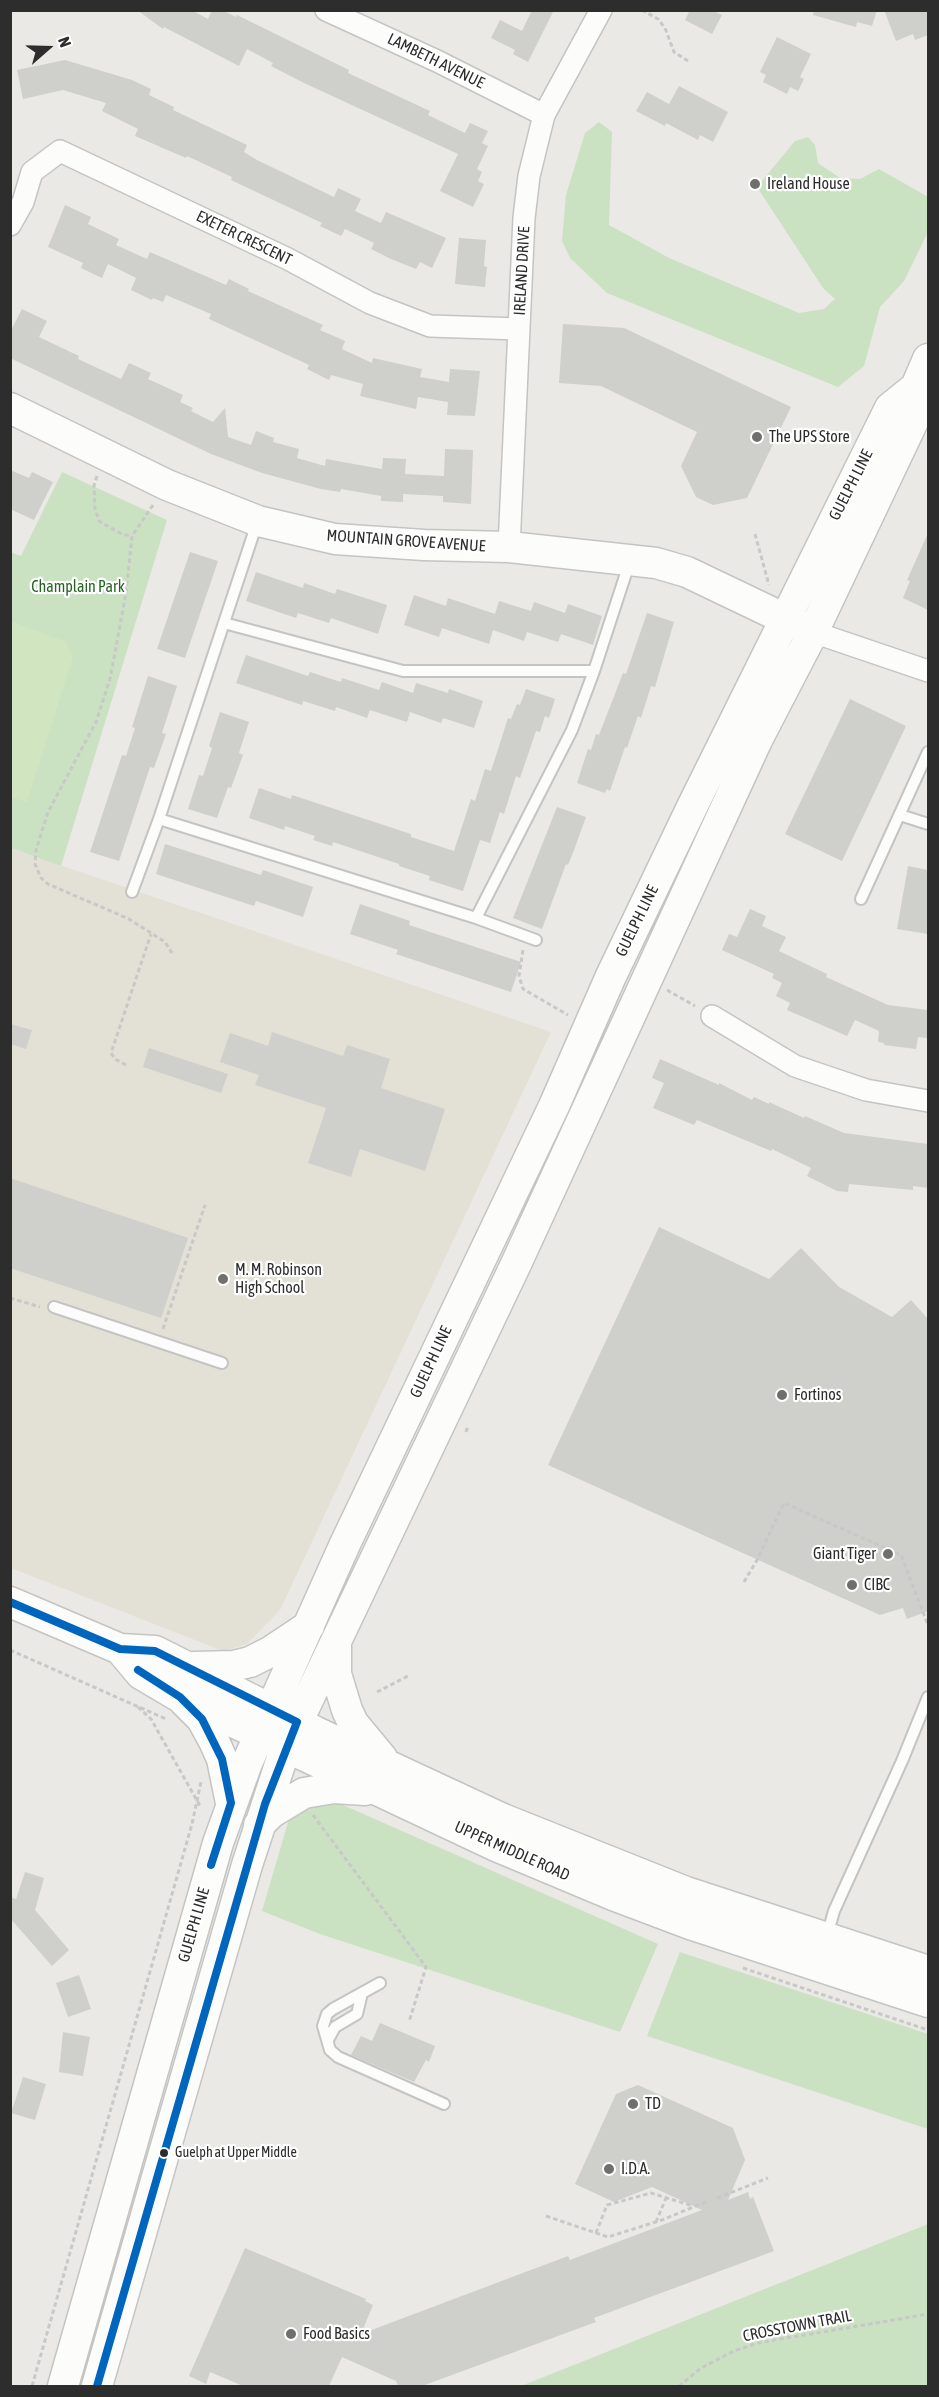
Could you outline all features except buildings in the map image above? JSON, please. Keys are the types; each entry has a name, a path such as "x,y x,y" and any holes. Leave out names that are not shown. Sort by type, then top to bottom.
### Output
{"main road":[{"name":"GUELPH LINE","path":"63,2386 231,1803 335,1644 516,1264 757,740 813,632 916,415 916,387 928,359"},
{"name":"GUELPH LINE","path":"98,2386 259,1825 279,1728 309,1626 574,1058 774,613 891,408 916,387"},
{"name":"MOUNTAIN GROVE AVENUE","path":"10,408 167,485 258,521 335,539 424,545 509,547 656,563 687,572 813,632"},
{"path":"574,1058 604,1072"},
{"name":"UPPER MIDDLE ROAD","path":"10,1602 120,1649 155,1651 186,1666 279,1728 383,1778 503,1819 654,1879 822,1950 928,2002"},
{"path":"186,1666 223,1667 250,1662 270,1652 309,1626"},
{"path":"259,1825 289,1802 312,1791 383,1778 368,1744 346,1710 336,1674 335,1644"},
{"name":"UPPER MIDDLE ROAD","path":"120,1649 141,1674 177,1709 279,1728"},
{"path":"177,1709 202,1719 222,1759 231,1803"},
{"name":"UPPER MIDDLE ROAD","path":"822,1950 928,1971"},
{"path":"133,2144 151,2200"}],"street":[{"name":"IRELAND DRIVE","path":"509,547 524,218 529,176 544,115 601,10"},
{"name":"LAMBETH AVENUE","path":"338,13 544,115"},
{"name":"EXETER CRESCENT","path":"10,225 23,202 32,172 60,151 288,259 370,303 430,326 519,329"},
{"path":"813,632 928,671"},
{"path":"712,1016 795,1066 866,1090 928,1101"}],"lane":[{"path":"132,892 159,819 258,521"},
{"path":"477,918 572,730 631,559"},
{"path":"224,623 403,671 594,671"},
{"path":"861,899 928,752"},
{"path":"900,815 928,824"},
{"path":"159,819 477,918 530,938"},
{"path":"54,1307 222,1363"},
{"path":"822,1950 834,1911 902,1761 928,1696"},
{"path":"381,1983 327,2014 323,2026 330,2050 338,2057 444,2104"},
{"path":"328,2040 335,2027 357,2014 362,1993"}],"path":[{"path":"642,10 658,19 665,28 674,52 688,61"},
{"path":"103,454 94,485 95,510 100,522 122,534 132,536"},
{"path":"167,485 132,536 126,592 110,679 96,722 48,812 36,850 35,864 41,878 48,884 129,918 165,942 172,953"},
{"path":"755,534 771,589 774,613"},
{"path":"126,1065 114,1059 111,1053 151,934"},
{"path":"530,938 519,976 523,989 572,1017"},
{"path":"666,989 712,1016"},
{"path":"158,1342 205,1205"},
{"path":"10,1298 46,1309 54,1307"},
{"path":"466,1432 468,1426"},
{"path":"744,1582 784,1503 901,1555 928,1625"},
{"path":"10,1650 135,1704 177,1709"},
{"path":"377,1692 410,1675"},
{"path":"135,1704 151,1719 200,1806"},
{"path":"32,2386 204,1772"},
{"path":"309,1809 426,1967 409,2022"},
{"path":"738,1967 928,2030"},
{"path":"717,2198 768,2178"},
{"path":"596,2233 607,2205 651,2193 693,2206"},
{"path":"656,2222 666,2199"},
{"path":"546,2216 608,2237 656,2222 708,2201"},
{"name":"CROSSTOWN TRAIL","path":"680,2386 701,2368 734,2351 758,2343 928,2314"}],"shaded area":[{"name":"M. M. Robinson High School","path":"10,848 551,1032 280,1610 247,1644 223,1651 11,1568"}],"green space":[{"path":"599,122 612,132 609,225 669,258 799,313 824,309 835,299 823,288 757,187 795,141 808,137 815,145 818,163 840,178 860,179 879,169 928,197 928,232 904,281 880,307 864,366 838,387 607,293 570,258 562,241 566,195 585,133"},
{"name":"Champlain Park","path":"62,472 167,520 61,866 11,848 10,552 21,556"},
{"path":"11,621 66,642 73,657 27,802 11,797"},
{"path":"334,1801 658,1944 620,2032 320,1934 262,1911 289,1819 305,1808"},
{"path":"680,1952 928,2034 928,2129 647,2036"},
{"path":"928,2224 928,2386 521,2386"}],"transit line":[{"path":"10,1602 120,1649 155,1651 297,1722 265,1804 97,2386"},
{"path":"138,1670 180,1697 202,1719 222,1759 231,1803 211,1865"}],"place":[{"name":"Ireland House","path":"755,184"},
{"name":"The UPS Store","path":"757,437"},
{"name":"M. M. Robinson High School","path":"223,1279"},
{"name":"Fortinos","path":"782,1395"},
{"name":"Giant Tiger","path":"888,1554"},
{"name":"CIBC","path":"852,1585"},
{"name":"TD","path":"633,2104"},
{"name":"Guelph at Upper Middle","path":"164,2153"},
{"name":"I.D.A.","path":"609,2169"},
{"name":"Food Basics","path":"291,2334"}]}
